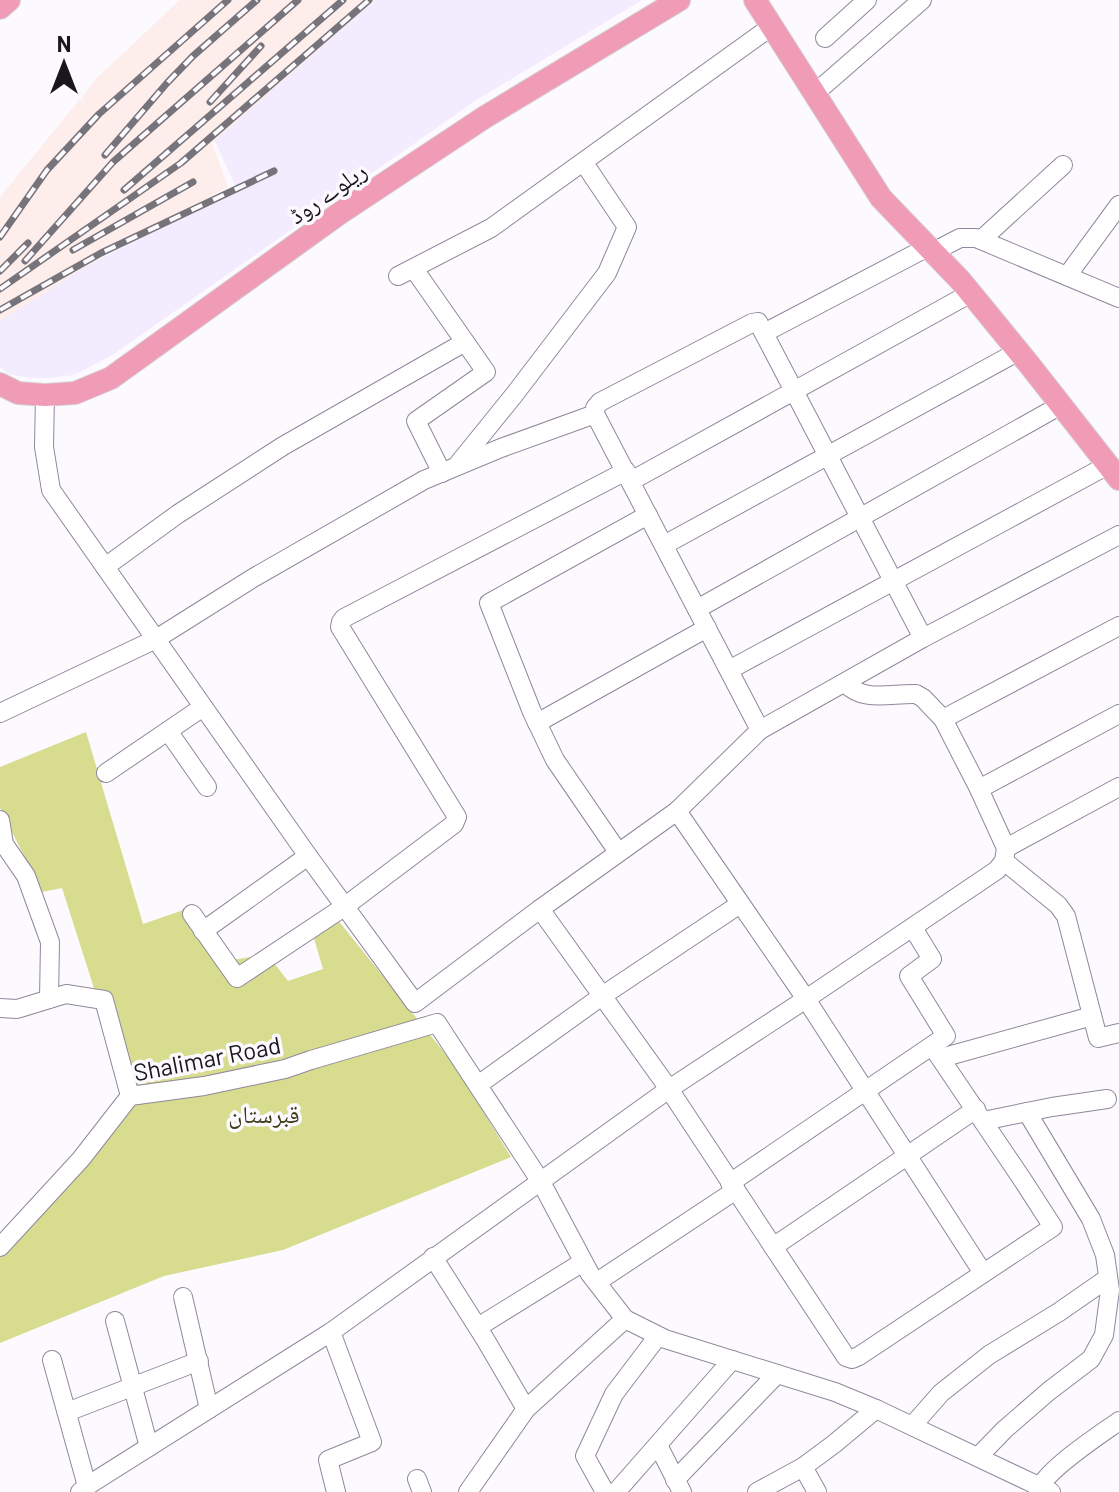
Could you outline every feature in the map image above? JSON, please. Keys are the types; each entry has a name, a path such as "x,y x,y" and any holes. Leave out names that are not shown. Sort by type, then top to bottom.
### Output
{"main road":[{"path":"0,8 9,0"},
{"name":"ریلوے روڈ","path":"0,384 18,393 45,395 75,393 111,378 366,196 485,117 679,0"},
{"path":"755,0 881,198 971,293 1114,472"}],"street":[{"path":"825,38 867,0"},
{"path":"814,94 914,2"},
{"path":"449,470 416,421 486,372 406,272 491,228 772,26"},
{"path":"449,470 514,395 607,273 627,227 584,163"},
{"path":"981,240 1063,165"},
{"path":"1067,276 1119,205"},
{"path":"764,333 960,238 976,238 1119,298"},
{"path":"192,914 237,978 344,907 454,824 457,817 340,627 344,618 794,391 971,293"},
{"path":"760,730 595,414 600,402 758,322 923,638"},
{"path":"105,567 178,514 283,446 465,342"},
{"path":"664,545 1019,351"},
{"path":"45,395 44,447 51,490 415,1003 677,811 760,730 923,638 1119,535"},
{"path":"697,609 1061,405"},
{"path":"0,713 156,639 253,578 424,480 595,414"},
{"path":"729,670 893,581 1114,472"},
{"path":"618,852 555,760 489,603 648,515"},
{"path":"943,719 1119,626"},
{"path":"537,723 707,628"},
{"path":"845,683 857,693 867,696 916,694 943,719 979,789 1005,855 1066,916 1098,1038 1119,1033"},
{"path":"106,773 203,707"},
{"path":"979,789 1119,714"},
{"path":"168,731 207,787"},
{"path":"52,1360 67,1412 83,1489 331,1332 669,1089 989,876 1005,855 1119,787"},
{"path":"677,811 806,999 983,1273"},
{"path":"0,820 4,844 26,876 50,942 49,999"},
{"path":"203,931 308,856"},
{"path":"740,904 602,996 478,1085 541,1182 583,1262 597,1282 625,1319 658,1336 835,1392 1043,1490 1068,1458 1115,1430"},
{"path":"540,909 669,1089 846,1357 852,1359 1053,1227 936,1052"},
{"path":"913,928 932,959 909,976 946,1036 936,1052"},
{"path":"0,1008 17,1009 66,994 104,1000 130,1096"},
{"path":"597,1282 866,1091 936,1052 1092,1016"},
{"name":"Shalimar Road","path":"0,1247 81,1159 130,1096 204,1086 285,1069 437,1023 478,1085"},
{"path":"773,1247 907,1155 980,1115 1027,1112 1107,1099"},
{"path":"978,1457 1015,1420 1091,1359 1104,1335 1110,1290 1105,1255 1091,1219 1027,1112"},
{"path":"433,1257 526,1409"},
{"path":"478,1327 583,1262"},
{"path":"912,1426 941,1393 989,1355 1108,1278"},
{"path":"183,1297 209,1409"},
{"path":"468,1492 526,1409 625,1319"},
{"path":"115,1321 149,1447"},
{"path":"331,1332 372,1442 328,1460 336,1492"},
{"path":"605,1492 585,1456 614,1394 658,1336"},
{"path":"616,1492 732,1360"},
{"path":"67,1412 199,1361"},
{"path":"658,1445 678,1486 777,1374"},
{"path":"757,1492 803,1467 876,1409"},
{"path":"803,1467 817,1492"}],"shaded area":[{"path":"180,0 375,0 212,143 228,187 111,251 0,321 0,197 98,77"},
{"path":"369,0 642,0 475,101 111,356 74,375 48,378 9,374 0,367 0,310 237,189 212,135"}],"green space":[{"name":"قبرستان","path":"86,732 143,924 192,907 221,962 267,954 288,981 323,969 313,935 333,914 456,1067 511,1157 283,1250 164,1276 0,1343 0,1241 130,1101 62,888 42,892 0,808 0,767"}],"railway":[{"path":"0,237 47,170 99,114 228,0"},
{"path":"105,155 193,56 257,0"},
{"path":"25,261 113,162 298,0"},
{"path":"124,190 343,0"},
{"path":"0,289 181,163 369,0"},
{"path":"210,102 261,46"},
{"path":"0,310 101,253 274,171"},
{"path":"73,250 193,182"},
{"path":"0,271 28,243"}]}
